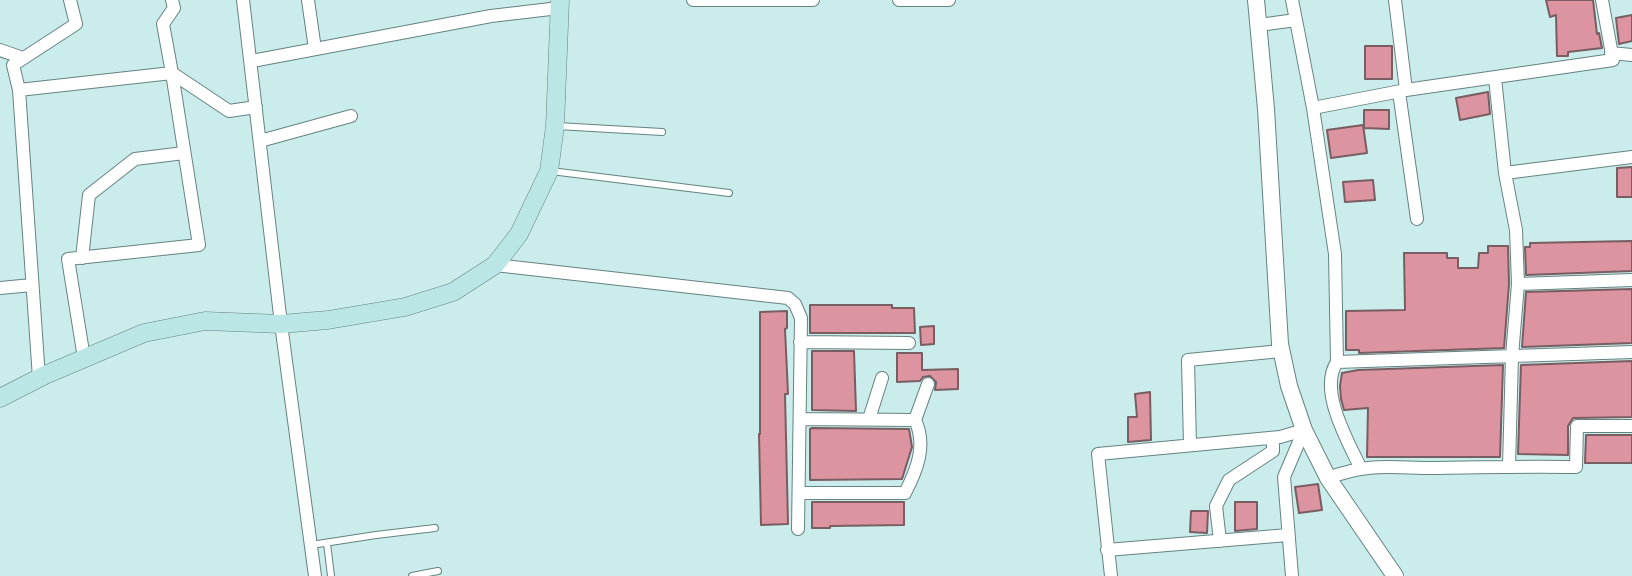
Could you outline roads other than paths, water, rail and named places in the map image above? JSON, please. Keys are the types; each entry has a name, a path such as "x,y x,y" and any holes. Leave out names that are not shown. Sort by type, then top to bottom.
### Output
{"main road":[{"path":"0,398 39,377 144,333 205,321 281,324 328,320 405,307 453,292 495,265 519,233 549,171 555,126 559,4"}],"street":[{"path":"39,377 19,90 13,65 76,24 70,0"},
{"path":"84,358 68,259 199,245 163,24 174,8 172,0"},
{"path":"243,0 281,324 315,576"},
{"path":"308,0 315,49"},
{"path":"693,0 813,0"},
{"path":"898,0 948,0"},
{"path":"1256,0 1281,351 1289,386 1304,430 1328,478 1395,576"},
{"path":"1292,0 1313,108 1335,254 1337,362 1332,370 1331,385 1337,418 1360,467"},
{"path":"1395,0 1416,219"},
{"path":"1313,108 1402,91 1613,60 1601,0"},
{"path":"252,61 559,4"},
{"path":"1259,25 1296,20"},
{"path":"0,50 23,58"},
{"path":"1611,52 1632,55"},
{"path":"19,90 172,73 229,111 256,107"},
{"path":"1495,78 1505,173 1516,230 1518,285 1512,356 1509,466"},
{"path":"260,141 351,116"},
{"path":"82,258 89,195 135,159 184,153"},
{"path":"1505,173 1632,157"},
{"path":"495,265 788,298 795,304 801,318 799,529"},
{"path":"1518,285 1632,280"},
{"path":"0,288 32,285"},
{"path":"800,342 909,343"},
{"path":"1190,446 1188,360 1281,351"},
{"path":"1337,362 1632,352"},
{"path":"869,419 882,377"},
{"path":"799,493 905,493 917,469 921,433 915,420 928,384"},
{"path":"800,419 915,420"},
{"path":"1328,478 1360,467 1390,465 1432,468 1576,467 1577,426 1632,426"},
{"path":"1111,576 1098,454 1273,438 1304,430"},
{"path":"1292,576 1284,477 1304,430"},
{"path":"1220,541 1216,506 1224,489 1229,481 1273,452 1273,438"},
{"path":"1107,550 1288,535"}],"lane":[{"path":"555,126 662,132"},
{"path":"549,171 729,193"},
{"path":"311,545 435,528"},
{"path":"327,543 331,576"},
{"path":"412,576 438,570"}]}
